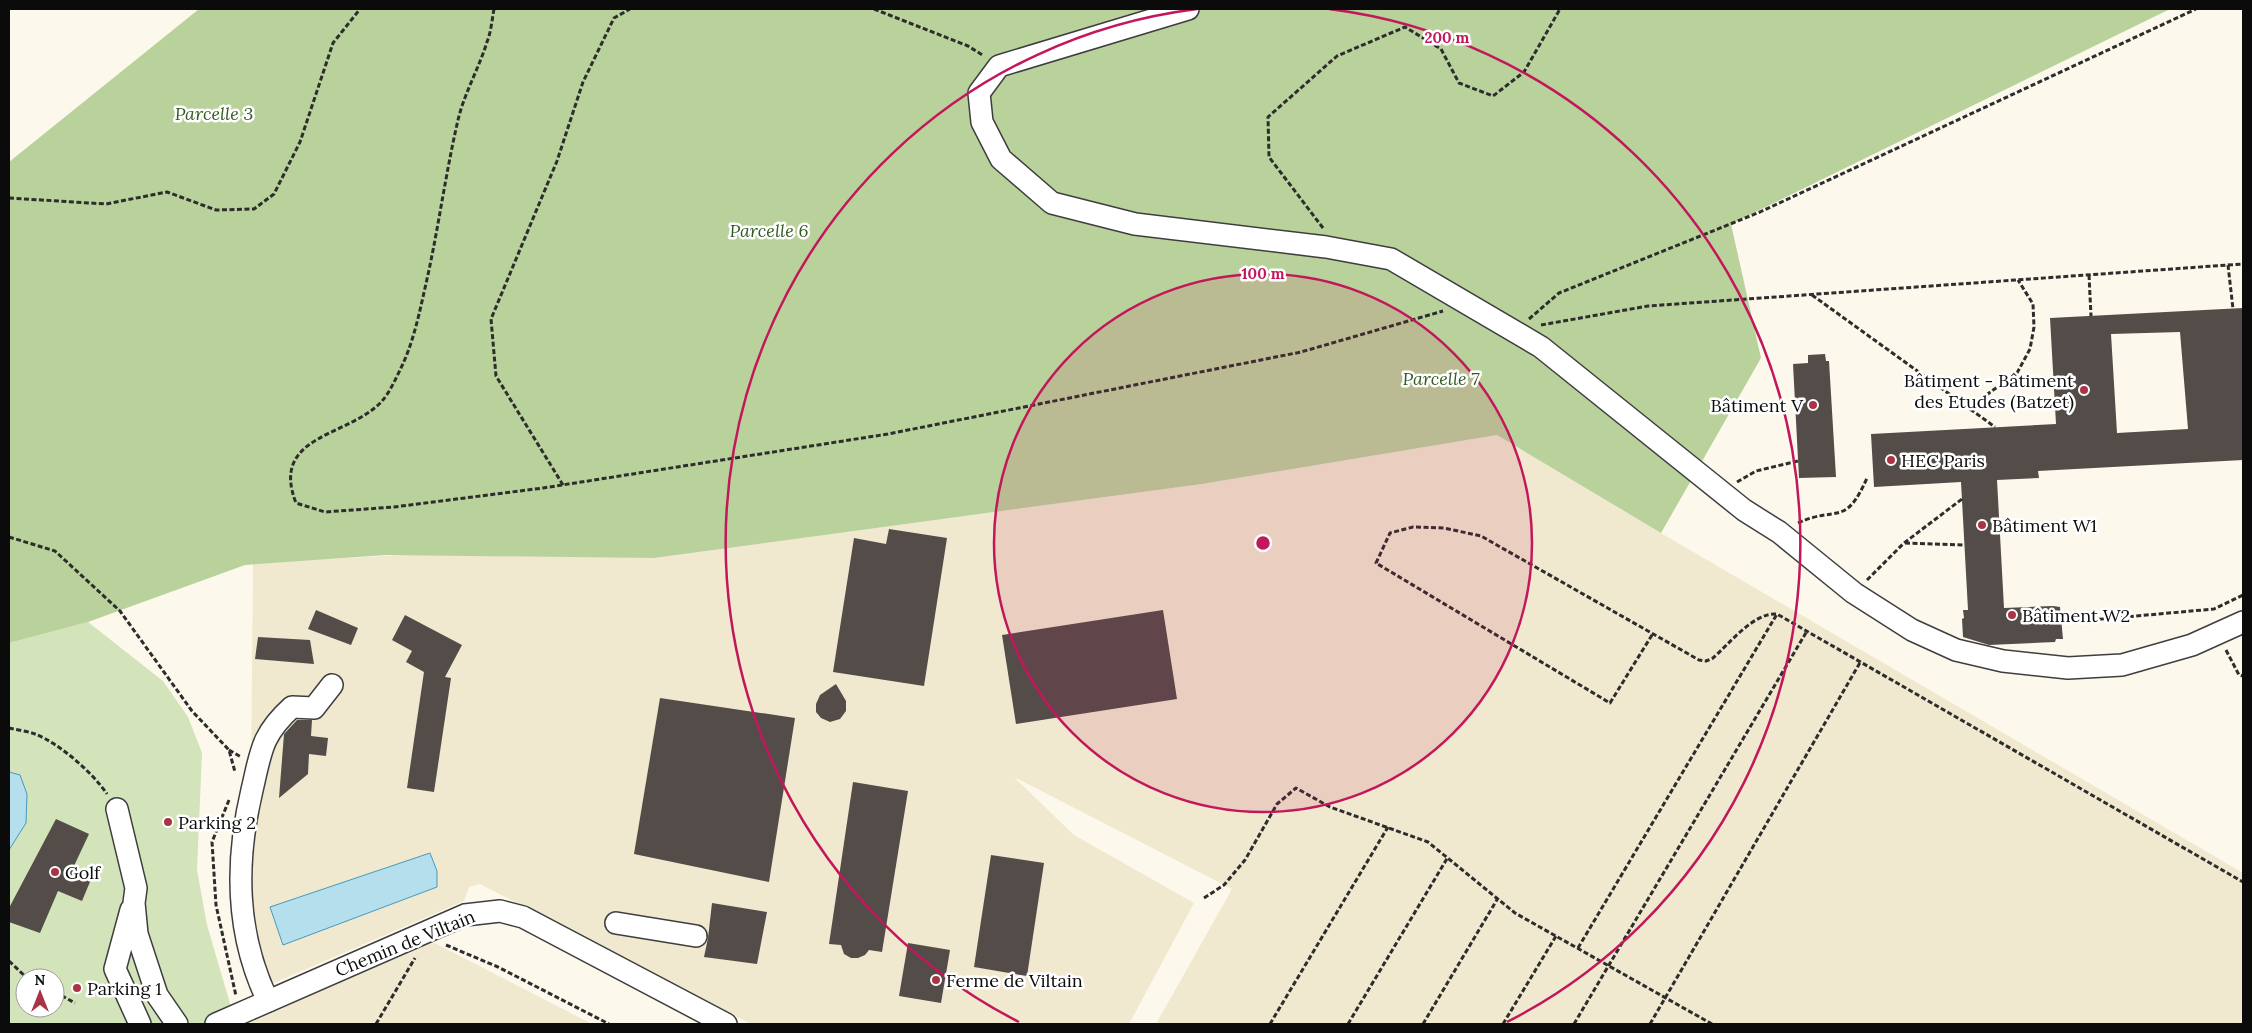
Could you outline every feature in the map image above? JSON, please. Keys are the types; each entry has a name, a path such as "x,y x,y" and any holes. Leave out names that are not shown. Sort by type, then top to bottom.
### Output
{"street":[{"path":"1188,9 999,66 979,93 982,122 1001,159 1052,203 1135,224 1326,247 1392,258 1541,347 1744,510 1779,532 1854,593 1912,630 1956,650 2003,661 2068,668 2122,665 2192,645 2243,622"},
{"path":"268,1001 256,976 249,951 240,897 239,878 244,821 262,746 266,739 279,719 292,707 314,708 332,685"},
{"path":"117,809 136,888 134,903 115,969 140,1024"},
{"path":"134,903 137,934 157,995 177,1024"},
{"name":"Chemin de Viltain","path":"216,1024 464,915 500,911 523,917 726,1024"},
{"path":"616,923 696,936"}],"path":[{"path":"9,198 106,204 167,192 216,210 254,210 274,194 300,142 333,44 360,9"},
{"path":"494,9 488,40 458,118 433,254 415,332 401,368 382,401 356,420 318,438 301,450 291,468 290,486 296,503 325,512 394,507 563,485 888,434 1301,352 1450,309 1459,299"},
{"path":"563,485 496,376 491,319 558,161 583,82 614,18 630,9"},
{"path":"874,9 968,46 999,66"},
{"path":"1326,247 1325,232 1269,157 1268,117 1337,56 1405,27 1441,49 1459,83 1493,96 1524,72 1560,9"},
{"path":"1515,330 1559,293 1760,212 2196,9"},
{"path":"2228,264 2233,309"},
{"path":"1515,330 1648,306 2243,264"},
{"path":"2089,275 2091,316"},
{"path":"1968,408 2017,373 2030,350 2034,327 2033,304 2018,280"},
{"path":"1812,295 1994,427"},
{"path":"1722,491 1756,471 1798,461"},
{"path":"1779,532 1806,520 1840,514 1858,500 1867,478"},
{"path":"1854,593 1904,543 1962,499"},
{"path":"1652,635 1610,703 1376,563 1390,533 1405,529 1413,527 1444,528 1482,536 1652,635 1699,660 1706,661 1713,658 1758,617 1769,613 1777,614 2243,882"},
{"path":"9,537 55,551 120,612 192,711 229,750 236,771 234,779"},
{"path":"1904,543 1964,545"},
{"path":"2069,622 2214,609 2243,595"},
{"path":"1578,948 1777,614"},
{"path":"1574,1024 1807,631"},
{"path":"1650,1024 1861,661"},
{"path":"9,728 36,735 60,748 101,785 117,809"},
{"path":"1204,898 1224,885 1245,860 1277,804 1296,788 1330,806 1428,842 1516,913 1712,1024"},
{"path":"231,795 212,842 216,905 240,1014"},
{"path":"1270,1024 1388,827"},
{"path":"1348,1024 1448,857"},
{"path":"1423,1024 1498,898"},
{"path":"1503,1024 1556,936"},
{"path":"443,944 450,945 498,968 609,1024"},
{"path":"376,1024 418,953"},
{"path":"65,998 75,1003"}],"shaded area":[{"path":"1497,435 2243,873 2243,1024 1156,1024 1232,889 1014,777 1074,835 1194,903 1129,1024 751,1024 480,884 469,887 464,901 274,983 261,968 250,883 253,563 457,552 654,558 1202,484"},
{"path":"431,941 592,1024 248,1024"}],"green space":[{"path":"199,9 2170,9 1731,224 1761,358 1661,533 1497,435 1202,484 654,558 386,555 245,565 88,622 9,643 9,162"},
{"path":"88,622 163,681 188,717 202,753 197,870 207,925 231,1007 202,1024 9,1024 9,643"}],"water":[{"path":"9,772 20,775 27,794 26,823 9,850"},
{"path":"430,853 437,871 437,887 283,945 270,907"}],"building":[{"path":"2243,308 2243,460 2038,471 2039,478 1997,480 2004,608 2060,607 2063,639 2056,639 2055,642 1989,645 1963,637 1963,610 1968,610 1961,482 1874,487 1871,434 2056,424 2050,318","holes":["2180,332 2188,429 2117,433 2111,334"]},
{"name":"Bâtiment V","path":"1825,354 1826,361 1829,361 1836,477 1799,478 1793,364 1808,363 1808,355"},
{"path":"889,529 947,538 924,686 833,672 854,538 886,544"},
{"path":"316,610 358,628 351,645 308,629"},
{"path":"1163,610 1177,699 1016,724 1002,635"},
{"path":"405,615 462,645 445,677 451,678 434,792 407,788 424,672 406,662 412,651 392,640"},
{"path":"258,637 310,640 314,664 255,659"},
{"path":"836,684 846,701 846,711 840,719 830,722 821,718 816,712 816,704 820,695"},
{"path":"660,698 795,718 769,882 634,854"},
{"path":"297,720 312,720 311,736 328,738 326,756 309,754 308,774 279,798 284,734"},
{"path":"853,782 908,791 882,952 869,950 865,955 858,958 851,958 844,954 841,945 829,944"},
{"name":"Golf","path":"56,819 89,834 73,868 92,877 82,901 58,891 40,933 9,922 9,908"},
{"path":"991,855 1044,863 1027,976 974,967"},
{"path":"712,903 767,912 757,964 704,957"},
{"path":"908,943 950,950 941,1003 899,996"}],"place":[{"name":"Bâtiment - Bâtiment des Etudes (Batzet)","path":"2084,390"},
{"name":"Bâtiment V","path":"1813,405"},
{"name":"HEC Paris","path":"1891,460"},
{"name":"Bâtiment W1","path":"1982,525"},
{"name":"Bâtiment W2","path":"2012,615"},
{"name":"Parking 2","path":"168,822"},
{"name":"Golf","path":"55,872"},
{"name":"Ferme de Viltain","path":"936,980"},
{"name":"Parking 1","path":"77,988"}],"park label":[{"name":"Parcelle 3","path":"214,113"},
{"name":"Parcelle 6","path":"769,230"},
{"name":"Parcelle 7","path":"1441,378"}]}
